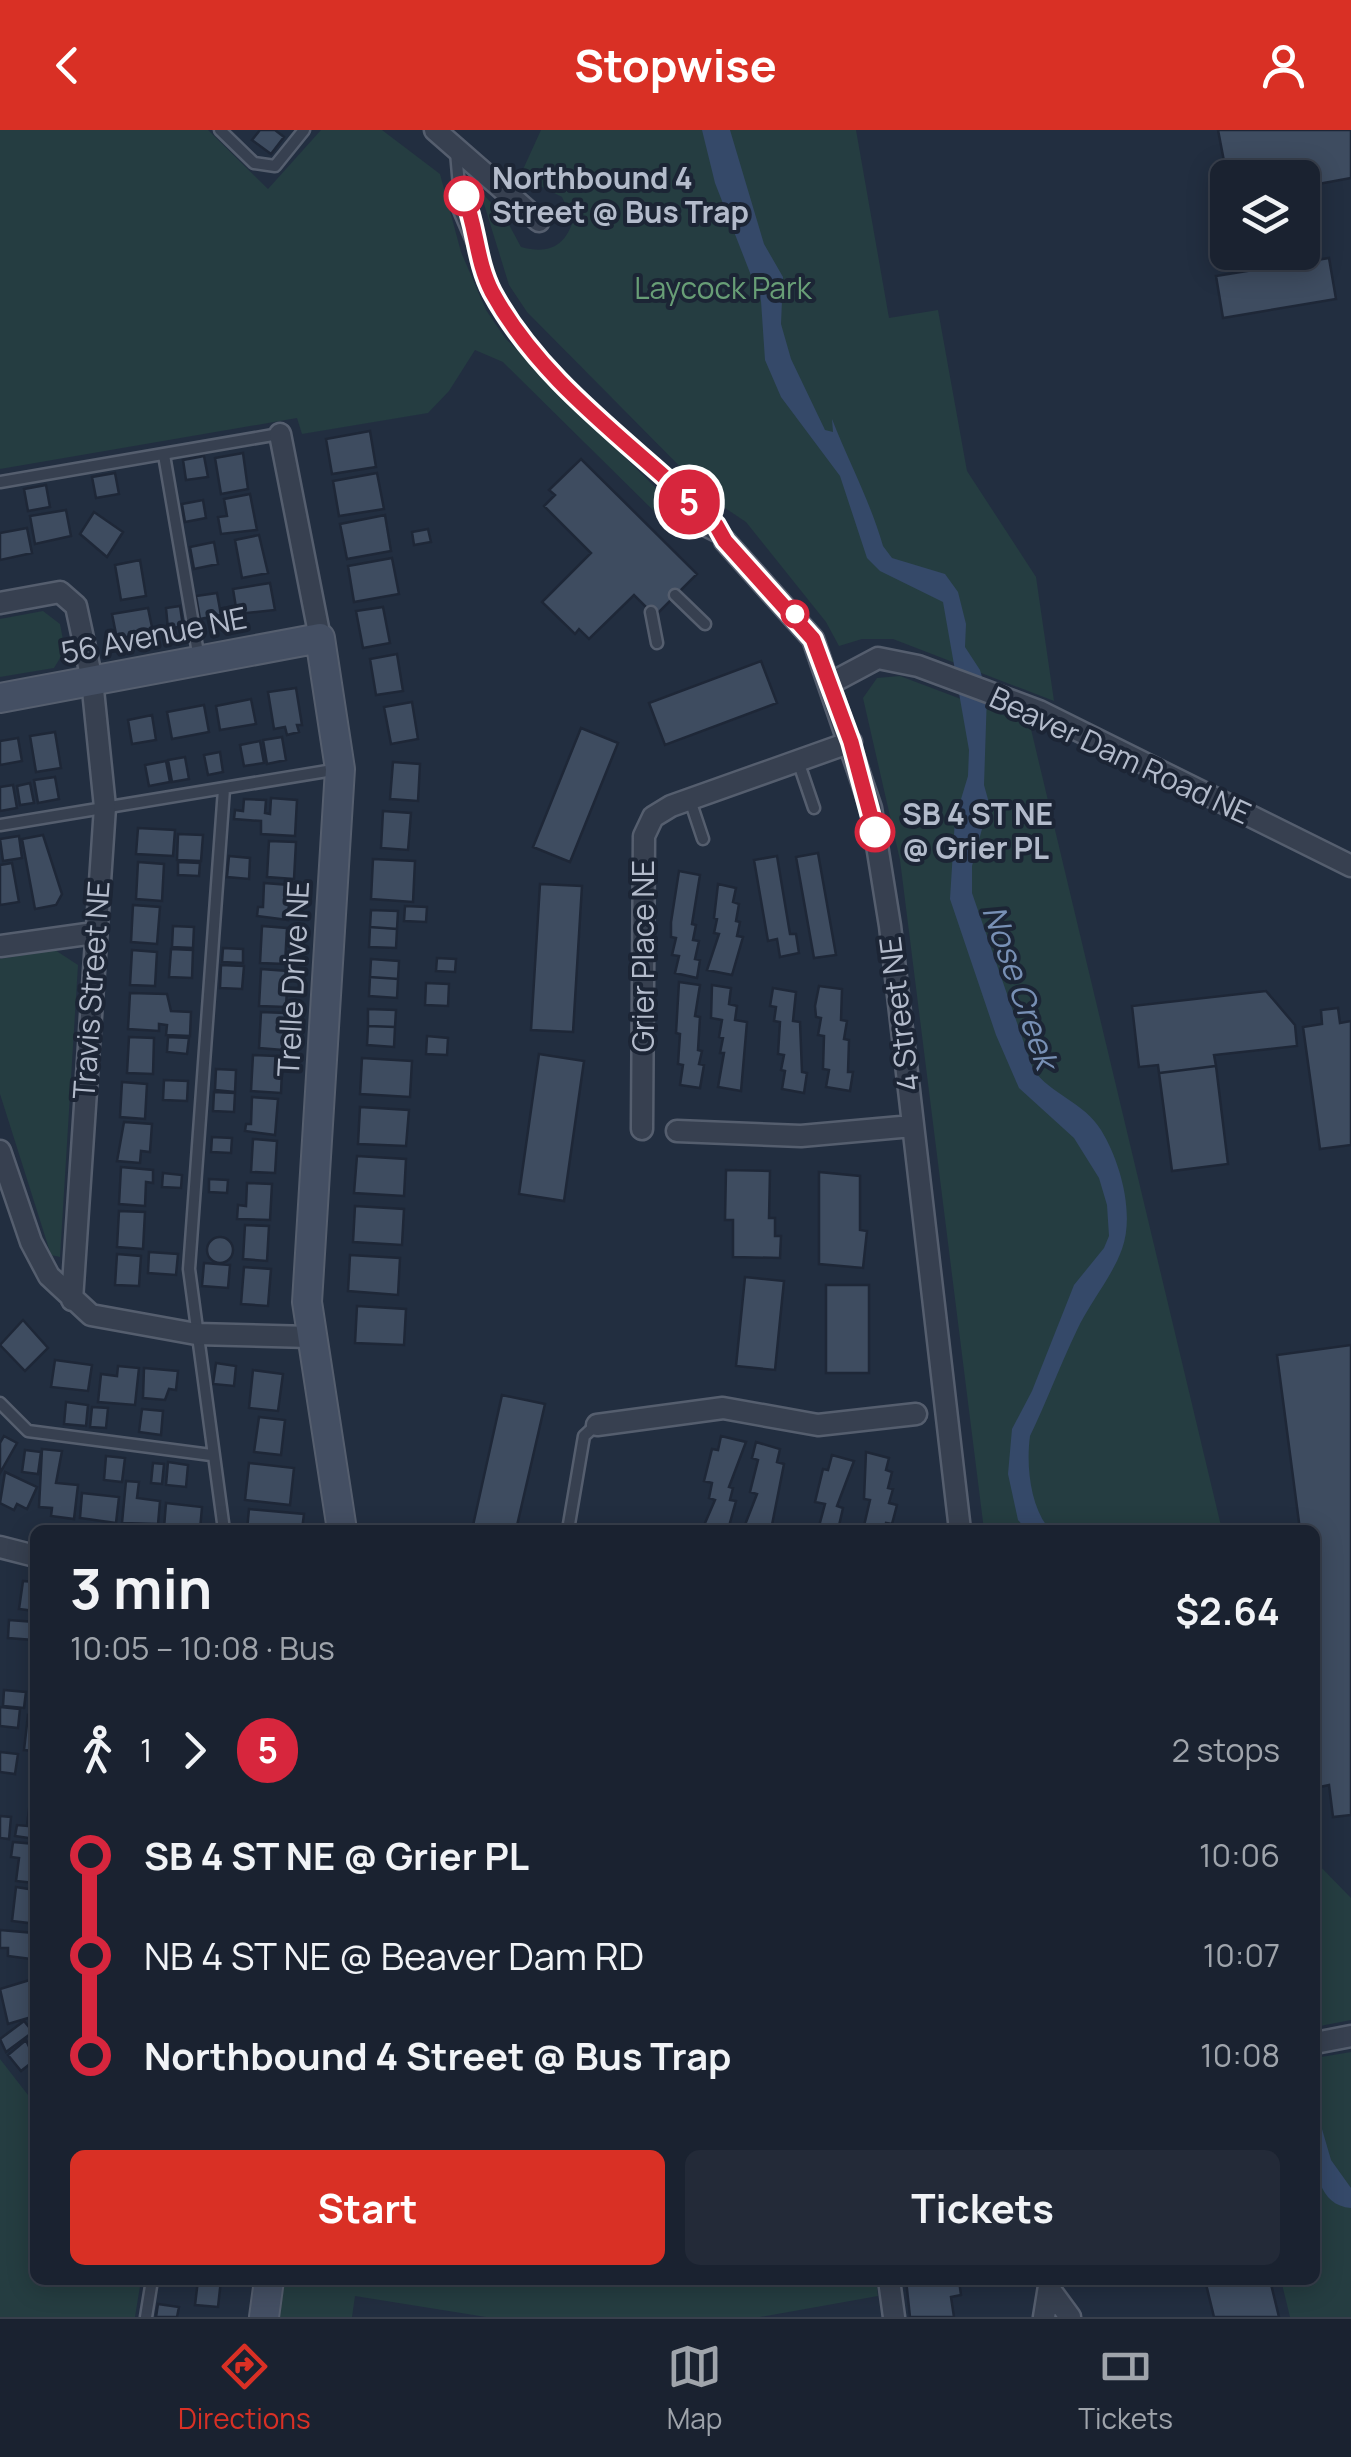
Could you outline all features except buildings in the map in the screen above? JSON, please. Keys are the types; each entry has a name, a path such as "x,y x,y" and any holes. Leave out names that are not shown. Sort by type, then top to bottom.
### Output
{"street":[{"path":"436,130 539,221"},
{"name":"Trelle Drive NE","path":"280,434 320,638 340,769 307,1302 341,1525"},
{"name":"4 Street NE","path":"725,541 798,617 831,683 871,808 882,870 959,1525"},
{"name":"Travis Street NE","path":"0,603 60,592 76,606 92,680 105,807 72,1300"},
{"name":"56 Avenue NE","path":"0,698 320,638"},
{"name":"Beaver Dam Road NE","path":"831,683 878,658 918,666 1039,712 1351,866"},
{"name":"Grier Place NE","path":"642,1129 644,836 653,817 851,742"},
{"path":"0,946 94,933"},
{"path":"676,1131 801,1136 912,1126"},
{"path":"0,1152 31,1242 50,1276 91,1316 196,1334 310,1337"},
{"path":"597,1425 723,1408 818,1425 916,1414"},
{"path":"0,1548 30,1555"},
{"path":"1320,2042 1351,2036"},
{"path":"264,2317 268,2285"},
{"path":"890,2285 894,2317"},
{"path":"1044,2317 1050,2286"},
{"path":"1050,2286 1070,2317"}],"lane":[{"path":"220,130 254,163 275,166 304,130"},
{"name":"4 Street NE","path":"456,146 460,186 469,209 474,244 492,290 522,338 716,525 725,541"},
{"path":"0,482 280,434"},
{"path":"164,455 199,659"},
{"path":"676,595 705,624"},
{"path":"651,612 657,643"},
{"path":"798,761 814,808"},
{"path":"0,825 340,769"},
{"path":"223,1525 189,1268 224,788"},
{"path":"690,800 703,839"},
{"path":"0,1403 28,1432 211,1455"},
{"path":"569,1525 584,1436 597,1425"},
{"path":"146,2317 151,2285"}],"green space":[{"path":"0,130 208,130 268,189 321,130 382,130 440,174 461,252 486,310 505,338 674,506 662,519 503,362 475,350 449,391 428,413 302,434 297,418 0,469"},
{"name":"Laycock Park","path":"541,130 856,130 889,318 938,310 967,471 1036,577 1054,701 893,639 862,639 839,646 826,622 746,522 713,500 527,312 509,285 480,191 505,217 521,247 547,249 565,237 573,221 562,197 520,176"},
{"path":"43,611 60,624 65,650 54,668 0,677 0,619"},
{"path":"900,676 1030,725 1221,1525 983,1525 900,860 863,698 877,678"},
{"path":"55,950 78,965 60,1257 51,1255 0,1094 0,959"},
{"path":"1320,1866 1351,1898 1351,2020 1320,2026"},
{"path":"1351,2052 1351,2317 1290,2317 1282,2285 1320,2285 1320,2057"},
{"path":"0,2059 30,2098 30,2285 140,2285 135,2317 0,2317"},
{"path":"284,2285 877,2285 878,2296 760,2317 486,2317 355,2296 352,2317 279,2317"}],"water":[{"path":"702,130 730,130 764,244 783,277 781,324 791,359 825,430 833,432 832,419 883,546 892,558 945,574 958,592 966,624 965,647 980,670 987,694 984,785 989,803 972,866 972,893 1033,1069 1094,1120 1114,1157 1124,1188 1127,1220 1122,1249 1077,1330 1030,1436 1031,1485 1046,1525 1022,1525 1018,1520 1008,1474 1012,1429 1032,1391 1074,1285 1104,1248 1109,1236 1107,1205 1099,1178 1074,1138 1019,1088 996,1035 950,899 955,819 968,776 969,750 943,602 880,571 867,558 840,476 781,397 765,360 761,301 715,183"},
{"path":"1320,2122 1331,2160 1351,2188 1351,2208 1326,2195 1320,2182"}],"bus line":[{"name":"5","path":"464,196 484,274 522,338 628,446 716,525 725,541 798,617 813,639 851,742 875,832"}],"place":[{"name":"Northbound 4 Street @ Bus Trap","path":"464,196"},
{"name":"SB 4 ST NE @ Grier PL","path":"875,832"}],"water label":[{"name":"Nose Creek","path":"1020,987"}]}
